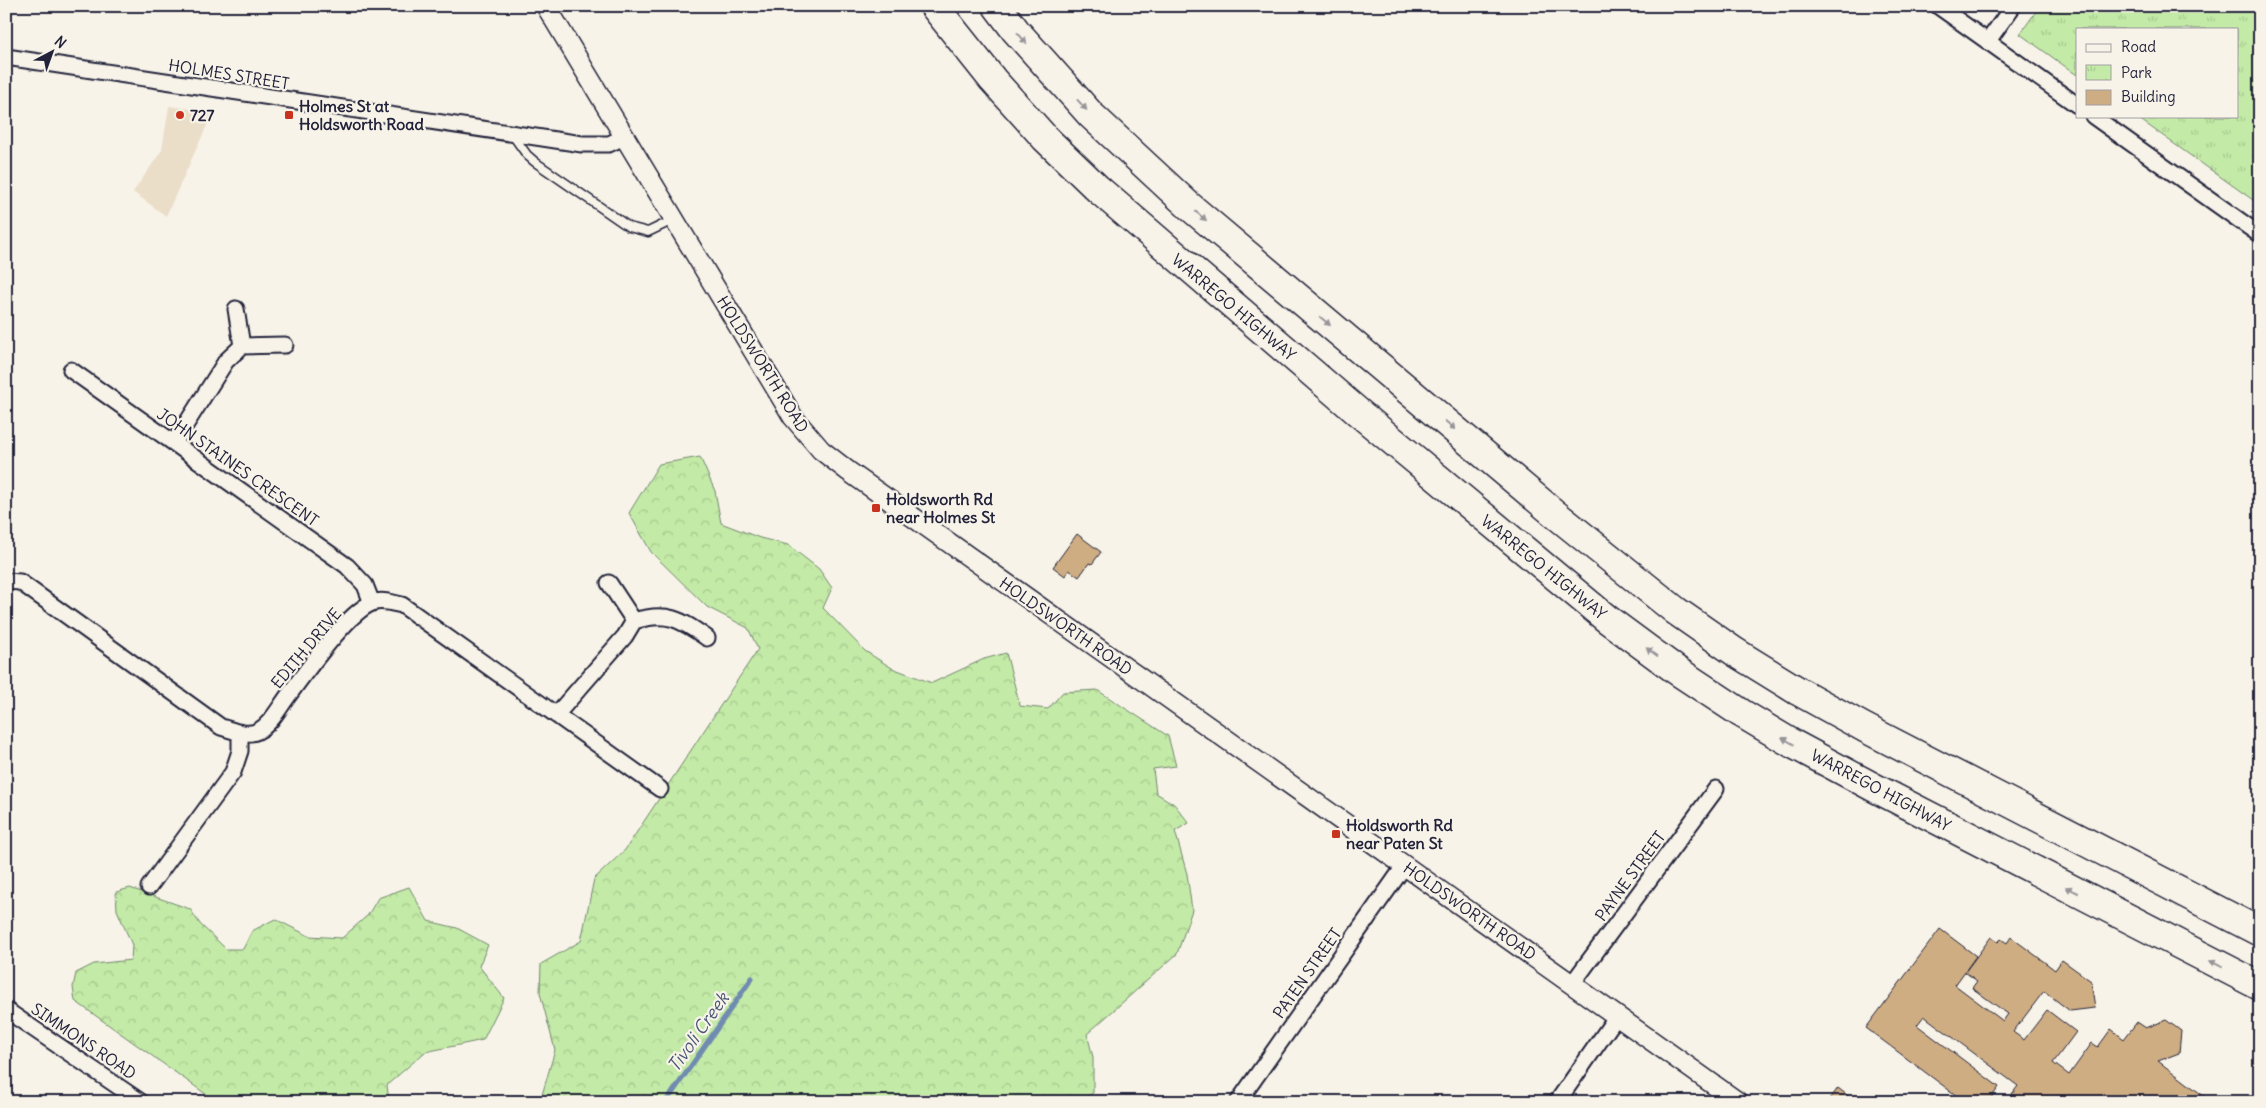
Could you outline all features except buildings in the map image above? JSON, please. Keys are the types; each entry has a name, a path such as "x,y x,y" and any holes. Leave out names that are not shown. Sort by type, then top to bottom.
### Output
{"highway":[{"name":"WARREGO HIGHWAY","path":"934,6 993,80 1045,138 1098,189 1494,526 1622,630 1724,702 1793,744 2260,986"},
{"path":"997,6 1016,31 1091,115 1188,205 1576,532 1676,611 1735,652 1798,691 1865,728 2260,932"}],"street":[{"name":"HOLDSWORTH ROAD","path":"546,6 793,417 821,450 1738,1102"},
{"path":"1938,6 2076,104"},
{"path":"1988,41 2013,6"},
{"name":"HOLMES STREET","path":"6,57 595,145 608,144 624,137"},
{"path":"2096,118 2260,236"},
{"path":"236,308 242,346"},
{"path":"174,443 226,361 242,346 285,344"},
{"name":"JOHN STAINES CRESCENT","path":"71,370 347,566 365,585 372,602"},
{"path":"6,581 20,582 221,727 240,733 240,751 233,772 149,888"},
{"path":"609,583 634,620"},
{"path":"372,602 386,601 402,605 660,789"},
{"name":"EDITH DRIVE","path":"240,733 256,732 270,721 316,657 358,613 372,602"},
{"path":"556,715 625,636 634,620 656,615 670,616 686,623 707,638"},
{"name":"PAYNE STREET","path":"1572,984 1716,789"},
{"name":"PATEN STREET","path":"1238,1102 1405,866"},
{"name":"SIMMONS ROAD","path":"6,1010 141,1102"},
{"path":"1557,1102 1617,1016"}],"lane":[{"path":"512,134 527,155 535,162 629,227 648,232 674,219"}],"shaded area":[{"path":"169,106 213,112 166,216 133,192 162,150"}],"green space":[{"path":"2040,6 2260,6 2260,205 2138,118 2238,118 2238,28 2076,28 2076,74 2020,34"},
{"path":"700,457 715,491 721,523 760,538 788,545 819,569 832,588 823,608 865,651 892,668 932,683 984,659 1006,653 1020,706 1048,709 1063,692 1097,690 1168,736 1176,766 1153,769 1156,793 1174,804 1189,823 1175,831 1187,874 1192,910 1177,954 1087,1034 1093,1057 1093,1093 1077,1102 540,1102 555,1050 540,993 541,964 581,941 594,879 625,850 758,649 748,628 707,607 651,552 629,513 659,464"},
{"path":"409,887 428,921 457,928 488,945 479,966 504,998 483,1040 425,1052 387,1085 389,1102 217,1102 75,1001 73,987 76,973 94,964 131,960 132,945 117,910 116,892 130,888 190,909 200,924 226,949 243,949 252,931 275,919 309,936 342,938 368,915 378,898"}],"waterway":[{"name":"Tivoli Creek","path":"666,1102 752,978"}],"place":[{"name":"727","path":"180,115"},
{"name":"Holmes St at Holdsworth Road","path":"289,115"},
{"name":"Holdsworth Rd near Holmes St","path":"876,508"},
{"name":"Holdsworth Rd near Paten St","path":"1336,834"}]}
